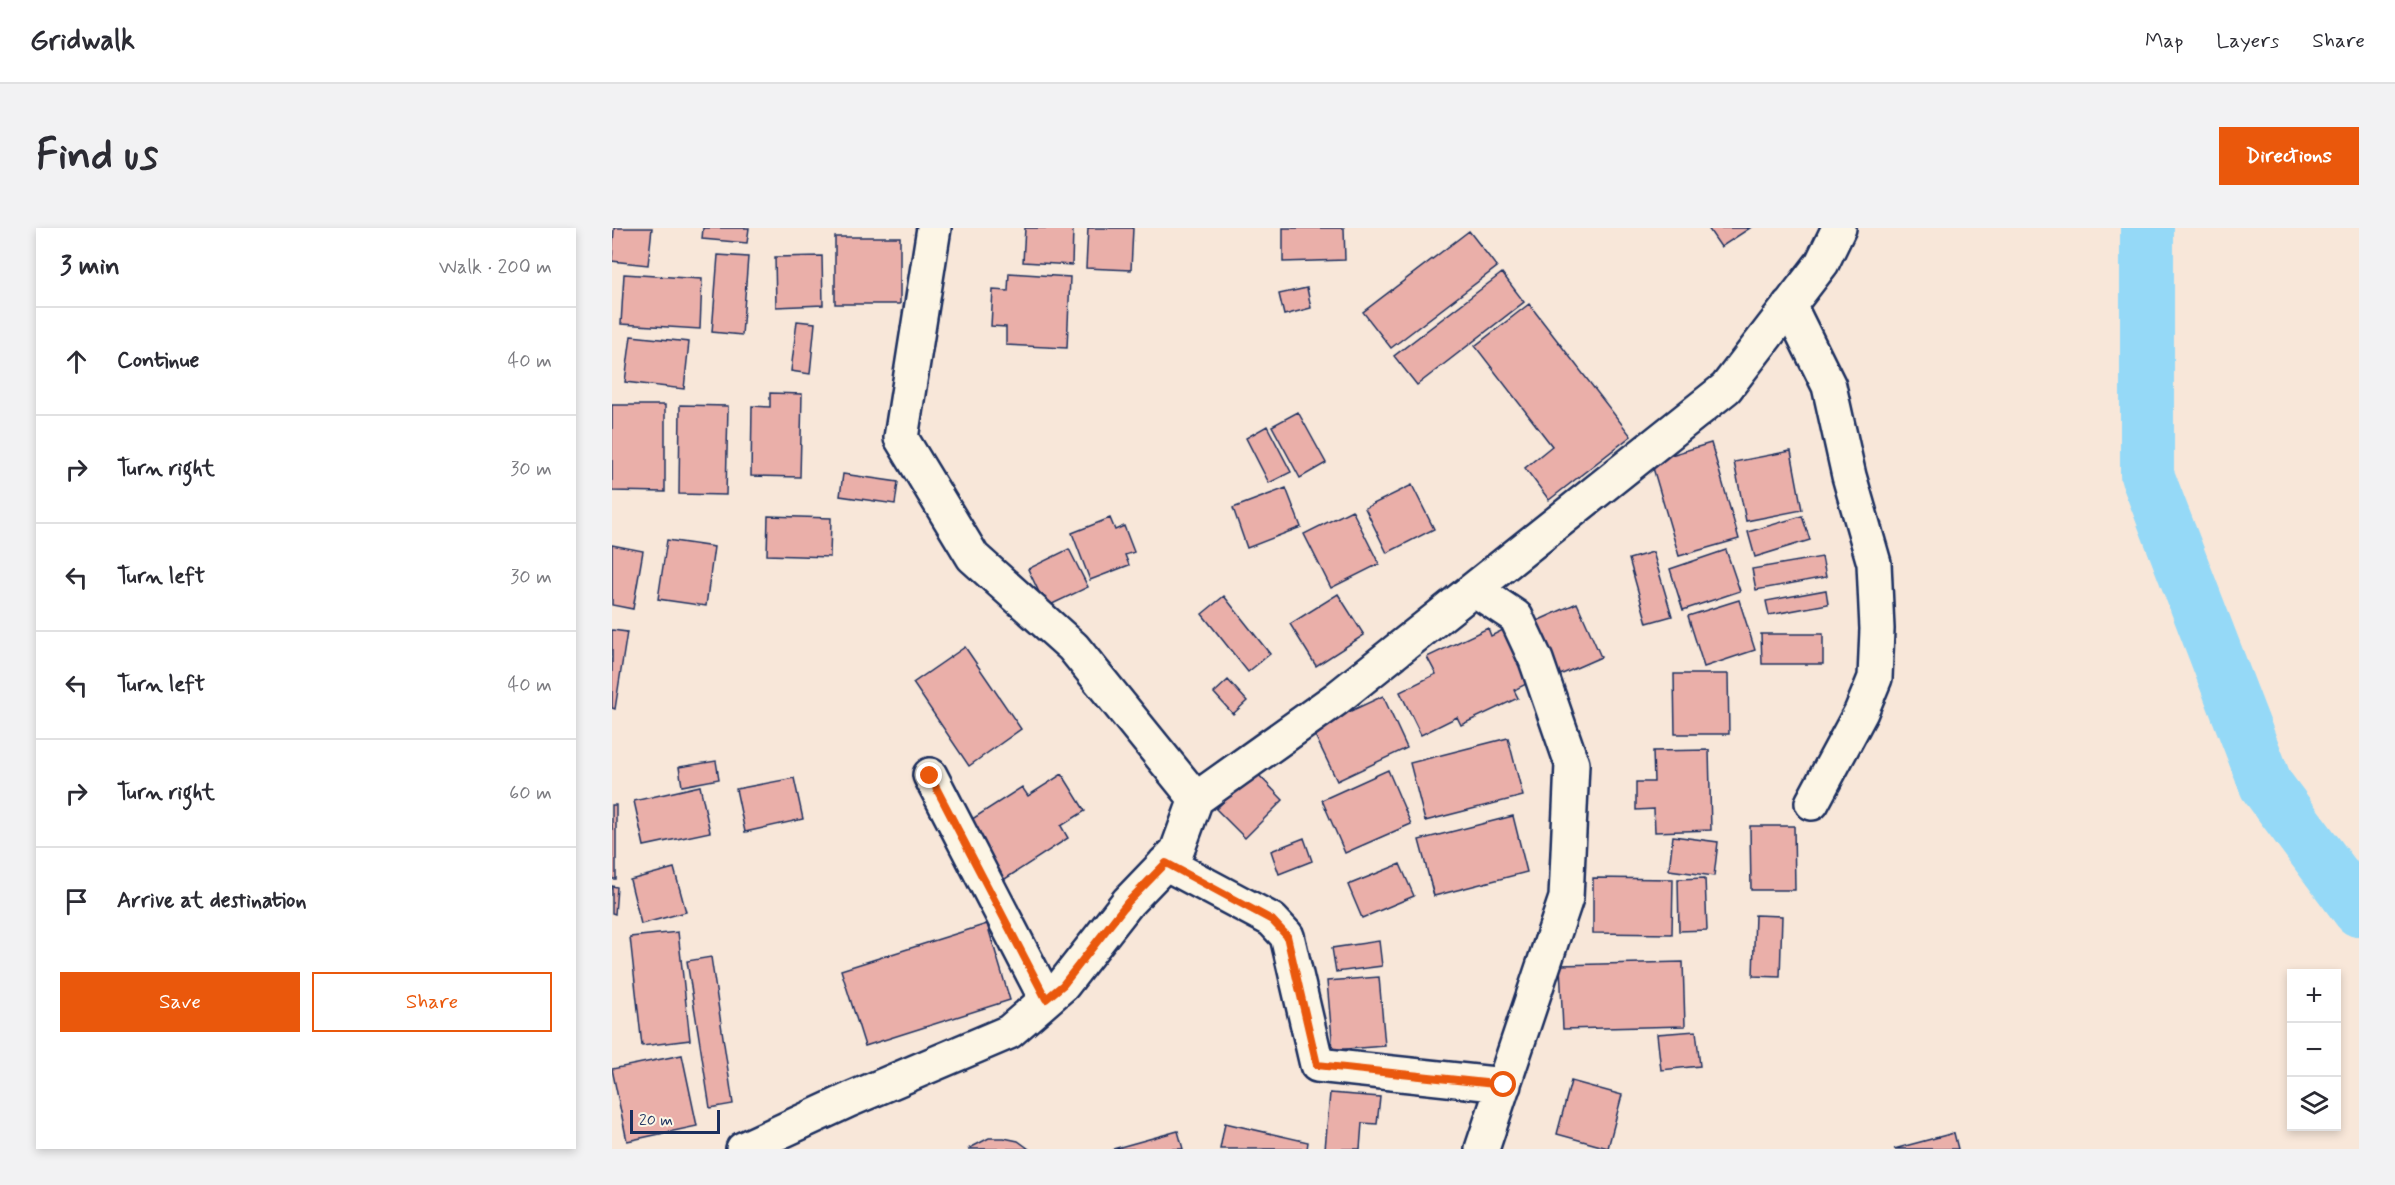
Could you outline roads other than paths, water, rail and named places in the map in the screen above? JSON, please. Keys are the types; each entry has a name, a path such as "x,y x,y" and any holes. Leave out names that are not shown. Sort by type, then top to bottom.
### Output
{"street":[{"path":"934,228 901,438 973,557 1072,646 1196,799"},
{"path":"743,1149 849,1100 1009,1032 1063,985 1128,902 1177,851 1196,799 1336,699 1726,388 1822,263 1839,228"},
{"path":"1789,305 1829,386 1849,476 1874,563 1875,678 1861,712 1812,803"},
{"path":"1474,589 1516,617 1536,660 1572,764 1566,898 1482,1149"},
{"path":"930,776 1046,999"},
{"path":"1166,863 1272,920 1287,936 1317,1065 1504,1085"}],"waterway":[{"path":"2147,228 2147,475 2266,785 2359,910"}]}
